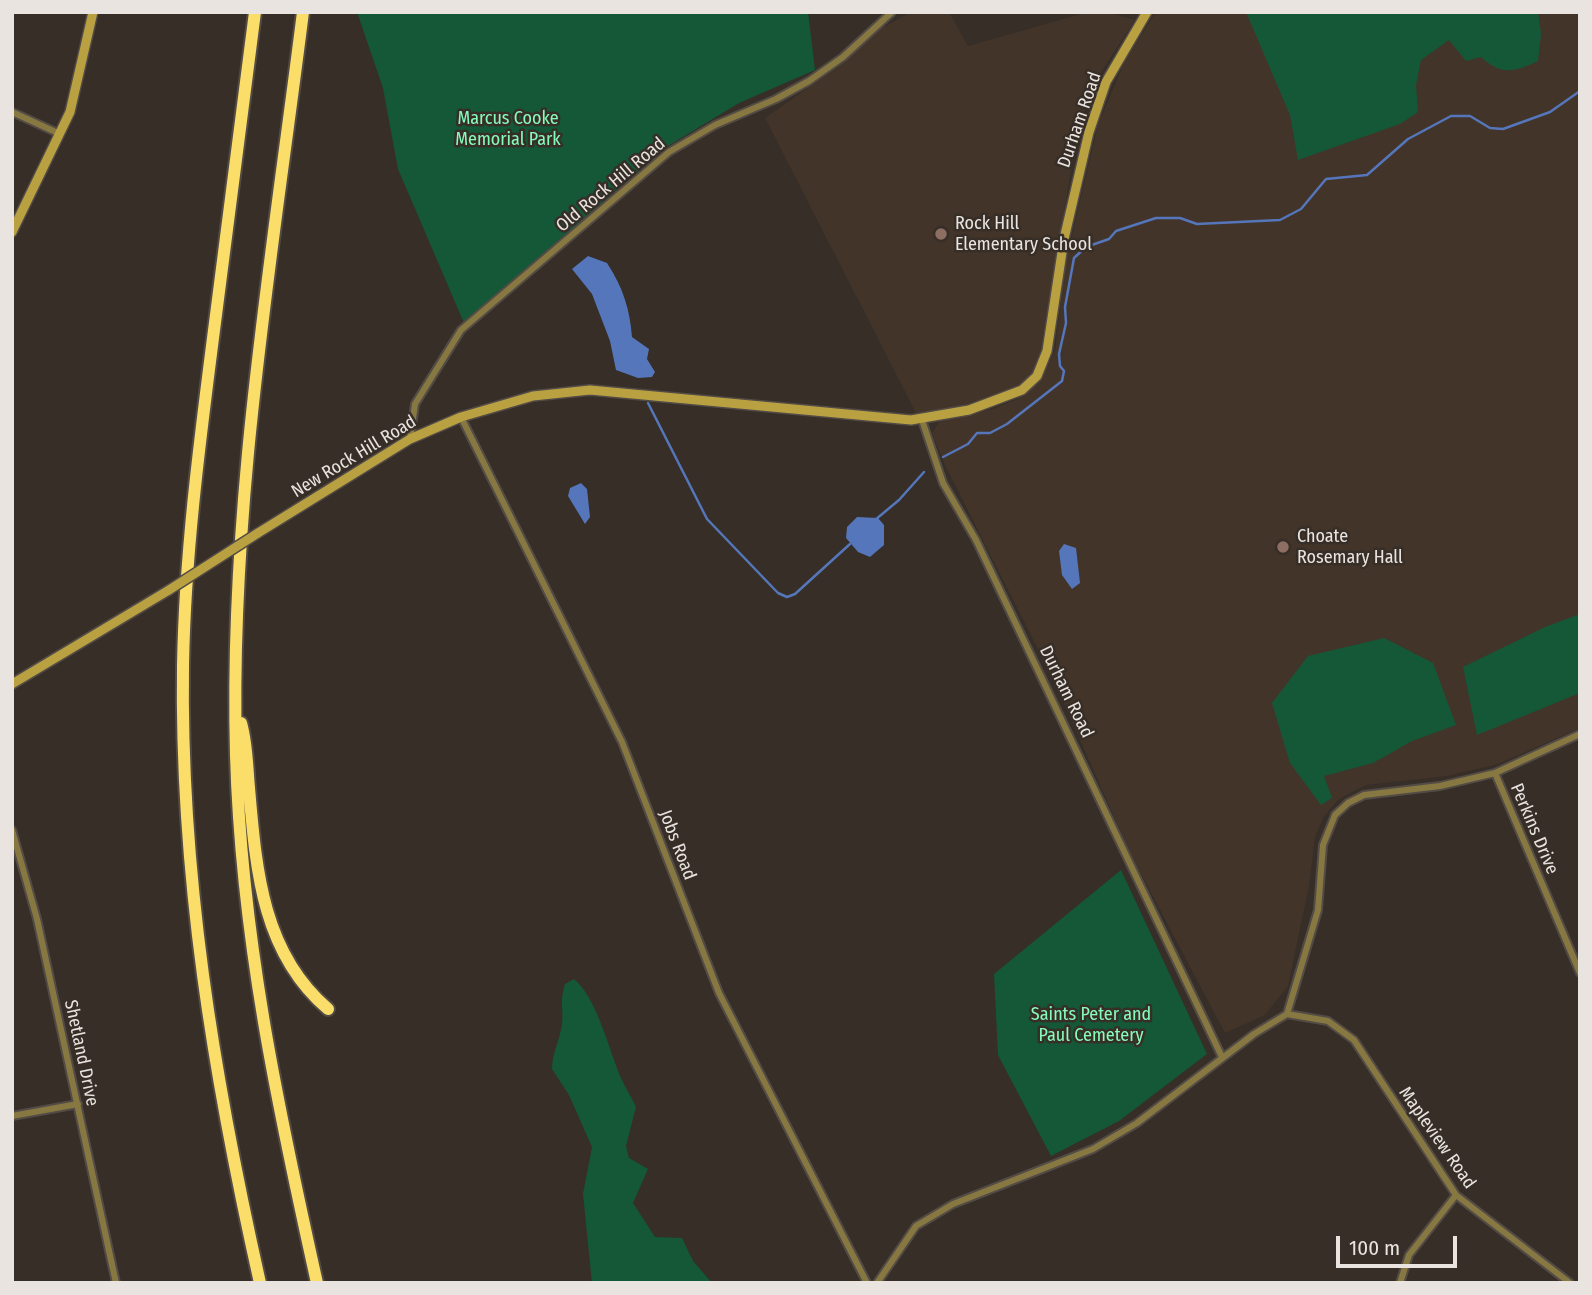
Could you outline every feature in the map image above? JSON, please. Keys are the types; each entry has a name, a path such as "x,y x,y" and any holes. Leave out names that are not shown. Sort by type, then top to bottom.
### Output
{"highway":[{"path":"255,12 195,481 183,684 188,850 201,976 220,1095 260,1283"},
{"path":"303,12 242,511 235,710 240,832 257,985 276,1096 317,1283"},
{"path":"235,710 245,740 256,856 268,919 294,973 328,1009"}],"main road":[{"path":"12,232 60,134 76,94 93,12"},
{"name":"Durham Road","path":"922,420 1000,399 1022,390 1037,376 1047,351 1066,226 1089,132 1106,82 1147,12"},
{"name":"New Rock Hill Road","path":"12,684 169,590 410,439 461,417 533,396 590,390 922,420"}],"street":[{"name":"Old Rock Hill Road","path":"410,439 415,404 461,330 669,152 715,125 776,99 809,80 843,57 892,12"},
{"path":"12,112 60,134"},
{"name":"Jobs Road","path":"461,417 622,742 719,993 867,1283"},
{"name":"Durham Road","path":"922,420 943,483 976,540 1222,1057"},
{"path":"877,1283 916,1226 953,1204 1093,1149 1137,1123 1222,1057 1287,1014 1318,910 1322,845 1335,815 1364,795 1440,786 1495,773 1580,734"},
{"name":"Perkins Drive","path":"1495,773 1580,973"},
{"name":"Shetland Drive","path":"12,830 37,919 116,1283"},
{"name":"Mapleview Road","path":"1287,1014 1328,1021 1354,1040 1456,1195 1570,1283"},
{"path":"12,1116 78,1104"},
{"path":"1400,1283 1409,1255 1456,1195"}],"shaded area":[{"name":"Rock Hill Elementary School","path":"911,12 949,12 968,46 1088,12 1106,12 1135,20 1096,80 1078,129 1038,369 1031,380 1015,390 953,408 916,413 765,118 839,66 880,29"},
{"name":"Choate Rosemary Hall","path":"1156,12 1580,12 1580,728 1498,764 1447,776 1366,785 1339,799 1324,816 1315,837 1309,886 1288,986 1265,1015 1225,1033 1130,853 1054,681 944,463 932,433 940,421 993,409 1017,399 1031,388 1048,366 1055,350 1066,260 1098,124 1125,61"}],"green space":[{"name":"Marcus Cooke Memorial Park","path":"357,12 808,12 815,70 739,103 663,149 464,323 398,169 383,88"},
{"path":"1246,12 1538,12 1541,34 1538,61 1515,70 1502,70 1481,57 1466,61 1449,40 1421,60 1416,85 1418,112 1400,124 1298,160 1290,115"},
{"path":"1580,614 1580,693 1477,735 1463,667 1545,627"},
{"path":"1384,638 1433,663 1456,725 1412,741 1373,763 1324,776 1332,798 1321,805 1290,763 1272,703 1308,656"},
{"name":"Saints Peter and Paul Cemetery","path":"1121,870 1207,1054 1119,1121 1051,1156 998,1055 994,974"},
{"path":"574,979 596,1011 621,1078 636,1107 626,1146 629,1158 648,1169 633,1203 655,1237 682,1238 693,1261 712,1283 592,1283 583,1194 592,1147 569,1095 552,1069 562,1024 563,991 565,984"}],"water":[{"path":"588,256 607,263 617,281 630,317 632,337 649,349 647,359 655,372 652,377 638,378 616,370 610,341 592,294 572,269"},
{"path":"581,483 587,489 590,517 585,524 568,496 570,488"},
{"path":"857,517 878,518 884,525 884,545 870,557 858,552 846,538 847,527"},
{"path":"1064,544 1076,548 1080,583 1072,589 1062,575 1059,551"}],"waterway":[{"path":"943,457 968,444 977,433 990,433 1007,424 1062,381 1064,371 1060,366 1059,354 1066,323 1065,307 1074,258 1086,247 1109,239 1116,231 1156,218 1180,218 1197,224 1280,220 1301,209 1326,179 1367,175 1408,139 1451,116 1470,116 1490,128 1503,129 1550,112 1580,91"},
{"path":"648,403 707,519 778,593 787,597 795,594 850,544"},
{"path":"875,520 899,500 924,472"}],"place":[{"name":"Rock Hill Elementary School","path":"941,234"},
{"name":"Choate Rosemary Hall","path":"1283,547"}]}
